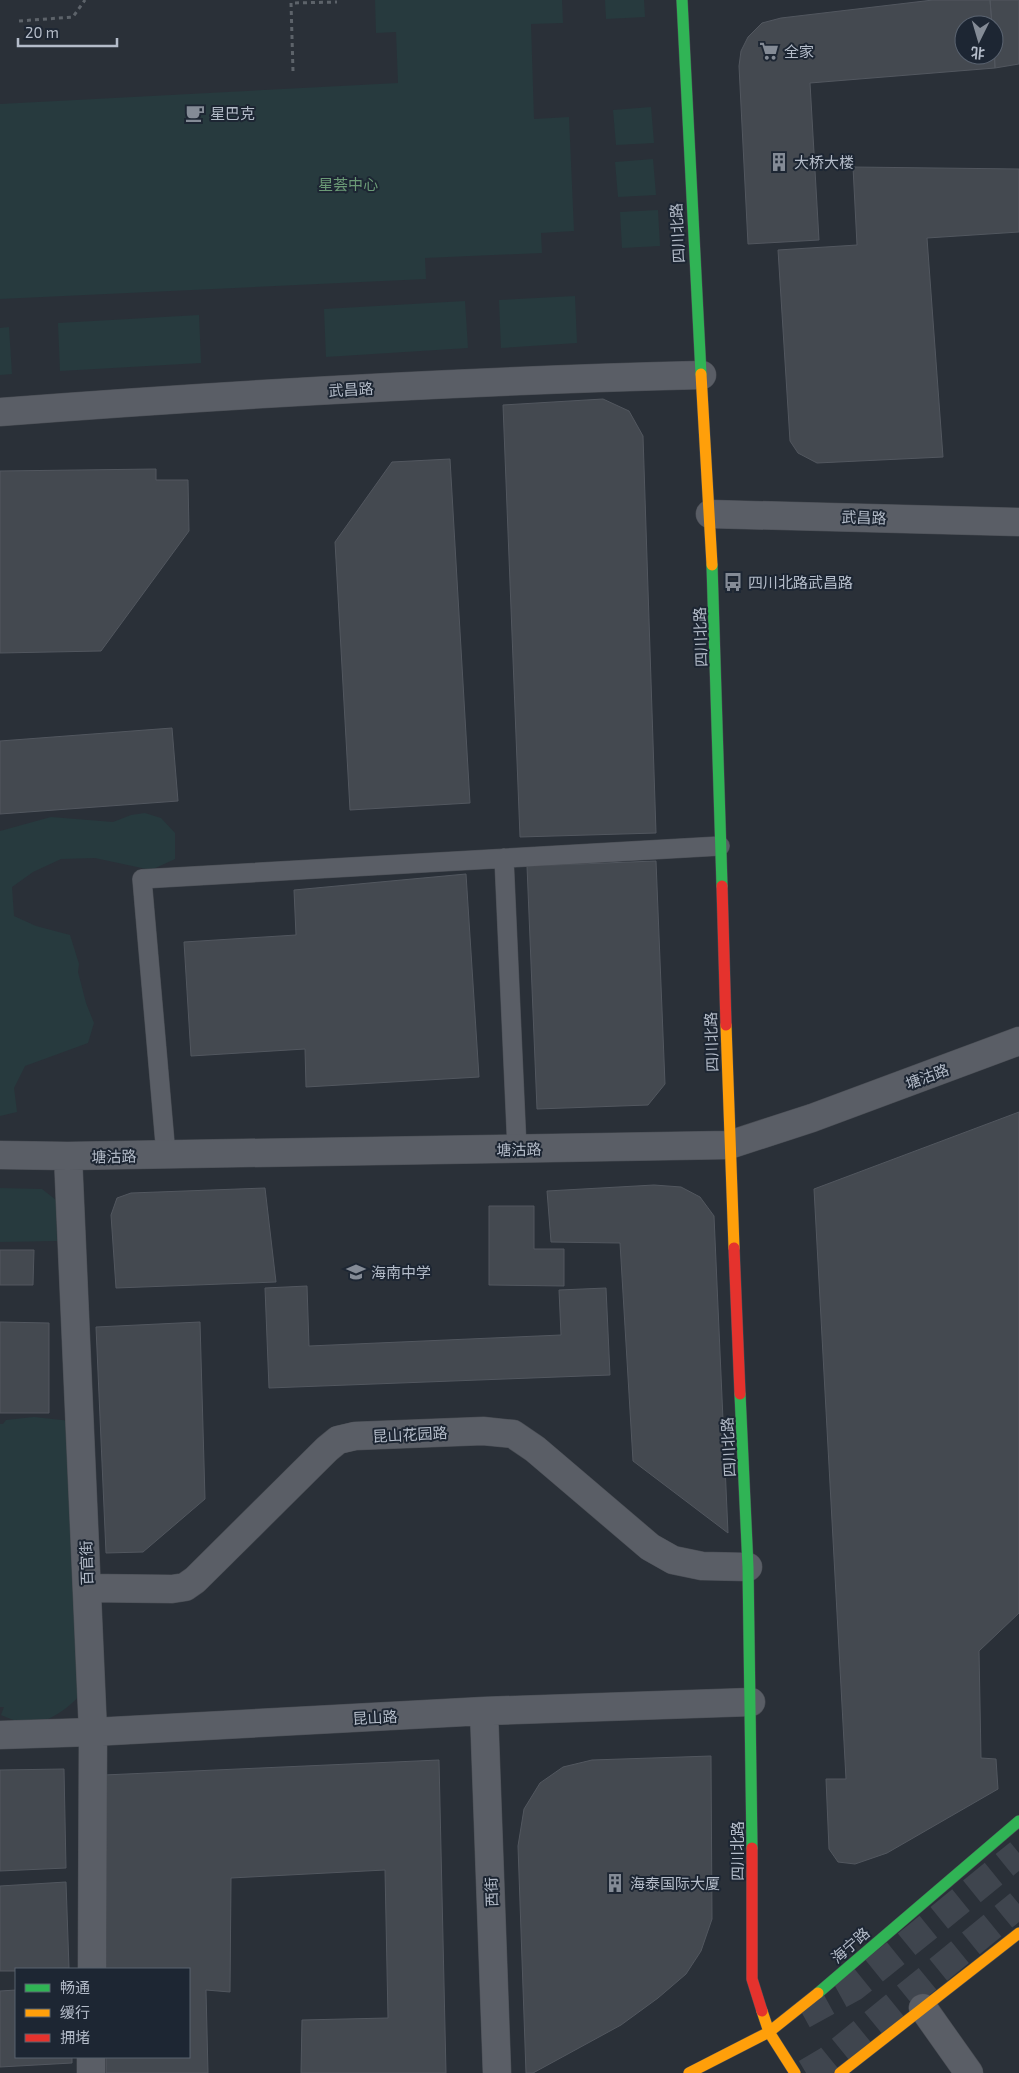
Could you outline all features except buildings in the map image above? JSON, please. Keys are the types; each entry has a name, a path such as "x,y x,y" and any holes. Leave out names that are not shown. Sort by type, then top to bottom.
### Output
{"main road":[{"name":"四川北路","path":"682,0 694,269 702,375 706,485 710,514 729,1145 748,1566 751,1702 752,1979 769,2032 795,2073"},
{"name":"海宁路","path":"689,2073 769,2032 825,1988 1019,1822"},
{"path":"840,2073 1019,1933"}],"street":[{"name":"武昌路","path":"0,412 218,396 589,378 702,375"},
{"name":"武昌路","path":"710,514 1019,522"},
{"name":"塘沽路","path":"0,1155 166,1155 729,1145 812,1118 1019,1041"},
{"name":"百官街","path":"68,1156 93,1732 92,1968"},
{"name":"昆山花园路","path":"87,1588 172,1589 185,1587 195,1580 338,1440 355,1436 483,1431 513,1434 535,1449 650,1547 673,1560 702,1566 748,1566"},
{"name":"昆山路","path":"0,1735 93,1732 484,1711 751,1702"},
{"name":"西街","path":"484,1711 497,2073"},
{"path":"923,2008 969,2073"},
{"path":"91,2073 92,2058"}],"lane":[{"path":"166,1155 142,879 720,846"},
{"path":"504,858 517,1149"}],"path":[{"path":"19,21 72,16 85,0"},
{"path":"287,0 291,3 336,2"},
{"path":"291,3 293,71"}],"green space":[{"name":"星荟中心","path":"375,0 562,0 563,23 531,24 534,119 569,117 574,231 541,233 542,253 425,258 426,279 0,299 0,104 398,83 396,32 376,33"},
{"path":"605,0 644,0 645,17 606,19"},
{"path":"651,107 654,143 616,145 613,110"},
{"path":"653,159 656,195 618,197 615,162"},
{"path":"658,210 660,246 622,248 620,212"},
{"path":"575,296 577,343 501,348 499,300"},
{"path":"465,301 468,348 326,357 324,309"},
{"path":"199,315 201,363 60,371 58,323"},
{"path":"9,327 12,374 0,375 0,328"},
{"path":"145,813 161,818 175,833 175,859 151,870 95,858 61,859 33,872 12,887 14,916 36,926 70,935 79,964 78,972 86,1003 94,1023 88,1043 25,1066 14,1088 17,1112 0,1116 0,831 51,817 113,822 131,815"},
{"path":"0,1188 42,1189 56,1200 57,1241 0,1242"},
{"path":"34,1417 71,1421 81,1694 56,1715 40,1722 25,1723 1,1715 4,1707 0,1707 0,1424 3,1424 6,1420"}],"tunnel":[{"path":"803,2015 854,1987 1019,1853"},
{"path":"806,2073 828,2060 1019,1904"}],"traffic: fast":[{"path":"682,0 701,374"},
{"path":"712,565 722,886"},
{"path":"740,1394 748,1567 752,1848"},
{"path":"818,1993 1019,1821"}],"traffic: slow":[{"path":"701,374 712,565"},
{"path":"726,1025 734,1248"},
{"path":"840,2073 1019,1933"},
{"path":"689,2073 769,2032 818,1993"},
{"path":"762,2011 769,2032 795,2073"}],"traffic: jam":[{"path":"722,886 726,1025"},
{"path":"734,1248 740,1394"},
{"path":"752,1848 752,1979 762,2011"}],"place":[{"name":"全家","path":"769,51"},
{"name":"星巴克","path":"195,113"},
{"name":"大桥大楼","path":"779,162"},
{"name":"四川北路武昌路","path":"733,582"},
{"name":"海南中学","path":"356,1272"},
{"name":"海泰国际大厦","path":"615,1883"}]}
